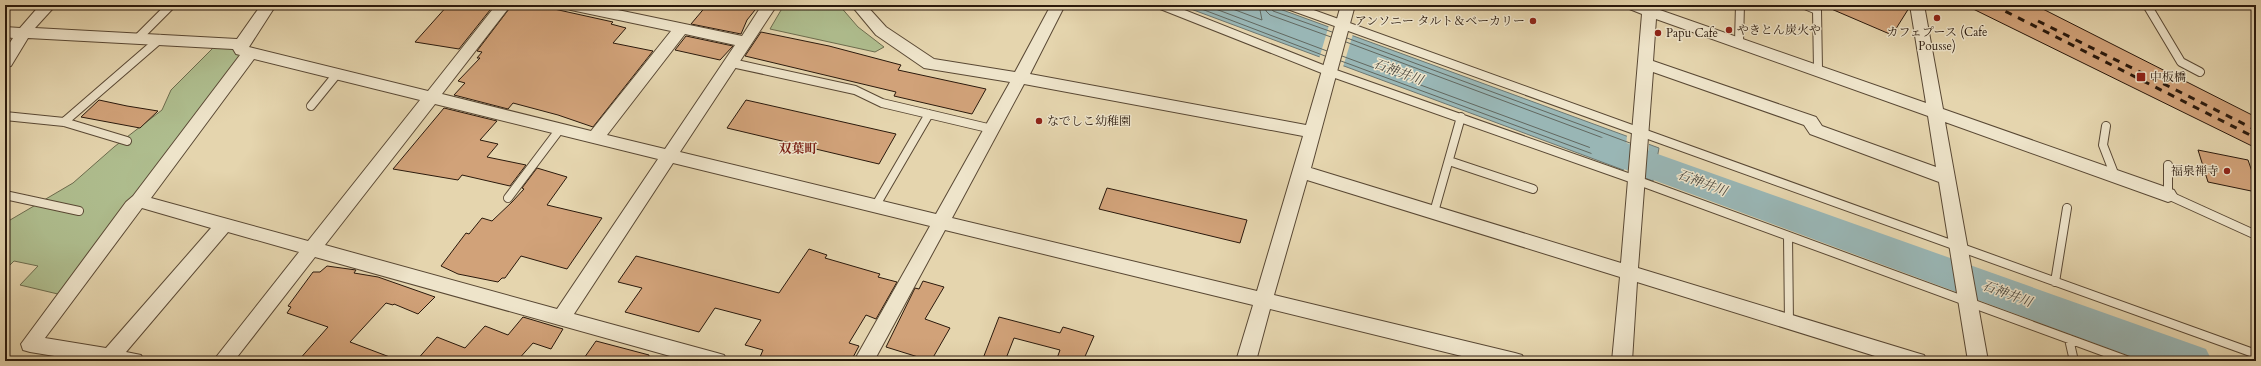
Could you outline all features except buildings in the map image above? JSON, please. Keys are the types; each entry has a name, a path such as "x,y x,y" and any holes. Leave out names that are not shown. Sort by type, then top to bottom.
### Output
{"street":[{"path":"5,62 24,33 49,5"},
{"path":"134,361 30,344 132,207 139,201 246,48 269,5"},
{"path":"223,361 504,5"},
{"path":"572,5 746,42"},
{"path":"562,317 770,5"},
{"path":"858,5 881,31 930,64 1020,78 1312,132"},
{"path":"864,361 1020,78 1058,5"},
{"path":"1246,361 1348,5"},
{"path":"1632,5 1650,8 1739,42 2168,195"},
{"path":"1917,5 1978,361"},
{"path":"1622,361 1650,8"},
{"path":"595,138 682,28"},
{"path":"5,32 160,39 246,48 337,74 432,98 1263,299 1495,359 1515,361"},
{"path":"1645,64 1810,121 1816,130 1947,178"},
{"path":"1300,171 1917,361"},
{"path":"139,201 562,317 668,355 717,361"},
{"path":"110,357 224,225"}],"lane":[{"path":"138,38 171,5"},
{"path":"1161,5 1330,72 1636,178 1788,236 2129,361"},
{"path":"1288,5 1959,250 2055,282 2256,354"},
{"path":"1739,42 1740,5"},
{"path":"1806,5 1817,10 1818,69"},
{"path":"2147,5 2181,62 2200,72"},
{"path":"64,122 160,39"},
{"path":"732,63 854,90 882,103 992,129"},
{"path":"311,106 337,74"},
{"path":"876,205 929,114"},
{"path":"5,116 64,122 127,141"},
{"path":"1434,212 1461,118"},
{"path":"2106,126 2103,145 2115,176"},
{"path":"508,198 560,129"},
{"path":"1449,161 1533,189"},
{"path":"2168,165 2168,195 2256,235"},
{"path":"5,195 35,203 79,211"},
{"path":"2055,282 2067,208"},
{"path":"1788,236 1789,322"},
{"path":"2070,339 2074,361"}],"green space":[{"path":"784,5 839,5 858,27 884,47 875,52 770,29"},
{"path":"215,46 235,49 241,56 62,295 20,285 38,266 14,261 5,270 5,223 73,183 114,147 162,110 171,90"}],"water":[{"path":"1180,5 1269,5 1659,148 1653,181"}],"pier":[{"path":"1329,25 1353,34 1343,67 1319,59"},
{"path":"1627,135 1649,143 1646,179 1624,172"}],"waterway":[{"name":"石神井川","path":"1607,149 2191,361"}],"railway":[{"path":"1993,5 2256,138"},
{"path":"2038,21 2256,130"}],"place":[{"name":"カフェプース (Cafe Pousse)","path":"1937,18"},
{"name":"アンソニー タルト＆ベーカリー","path":"1533,21"},
{"name":"やきとん炭火や","path":"1729,30"},
{"name":"Papu Cafe","path":"1658,33"},
{"name":"中板橋","path":"2141,77"},
{"name":"なでしこ幼稚園","path":"1039,121"},
{"name":"福泉禅寺","path":"2227,171"}],"district":[{"name":"双葉町","path":"798,149"}]}
